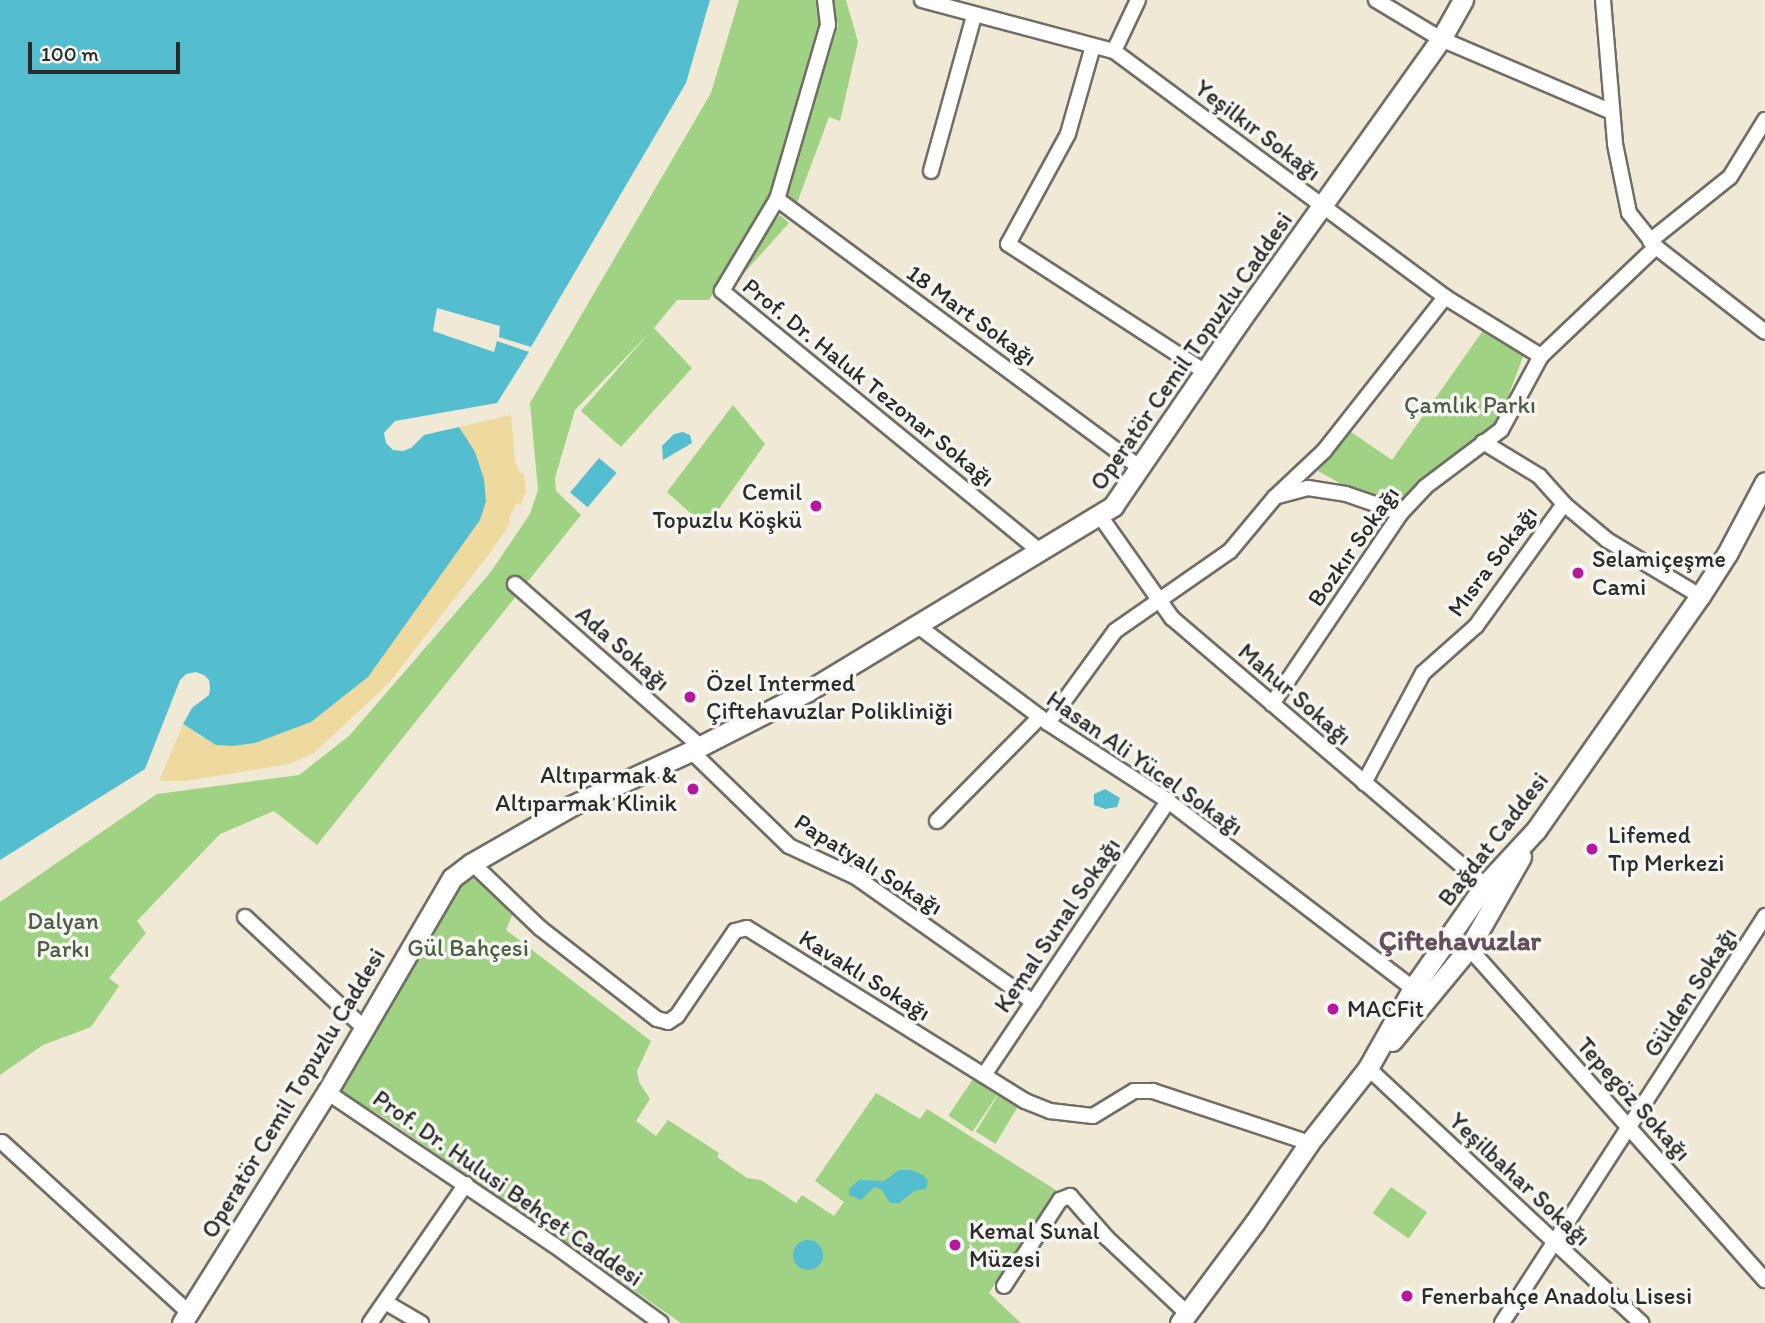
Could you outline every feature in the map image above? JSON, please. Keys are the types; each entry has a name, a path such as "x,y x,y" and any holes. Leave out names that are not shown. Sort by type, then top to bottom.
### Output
{"main road":[{"name":"Operatör Cemil Topuzlu Caddesi","path":"185,1318 327,1091 452,878 472,863 571,806 696,748 808,691 1113,506 1441,39 1462,0"},
{"name":"Bağdat Caddesi","path":"1183,1318 1255,1222 1309,1143 1368,1068 1413,988 1485,885 1536,830 1700,596 1727,554 1765,482"},
{"path":"1368,1068 1469,948 1536,830"}],"street":[{"path":"777,199 828,26 825,0"},
{"name":"Yeşilkır Sokağı","path":"922,0 974,16 1114,51 1445,297 1541,356"},
{"path":"1114,51 1138,0"},
{"path":"1376,0 1441,39 1612,112"},
{"path":"1603,0 1612,112 1625,204 1653,244 1765,332"},
{"path":"931,171 974,16"},
{"path":"1093,46 1068,134 1008,244 1205,372"},
{"name":"Bozkır Sokağı","path":"1272,704 1401,513 1425,487 1501,430 1541,356 1653,244 1730,177 1765,120"},
{"name":"18 Mart Sokağı","path":"777,199 1140,468"},
{"name":"Prof. Dr. Haluk Tezonar Sokağı","path":"777,199 722,291 1038,550"},
{"path":"937,821 1044,720 1115,631 1230,551 1275,497 1324,450 1445,297"},
{"path":"1483,442 1531,471 1564,504 1607,540 1700,596"},
{"path":"1275,497 1308,488 1346,494 1401,513"},
{"name":"Mısra Sokağı","path":"1364,783 1423,673 1476,626 1564,504"},
{"name":"Mahur Sokağı","path":"1100,516 1172,618 1485,885"},
{"name":"Ada Sokağı","path":"515,584 696,748"},
{"name":"Hasan Ali Yücel Sokağı","path":"918,626 1044,720 1168,801 1413,988"},
{"name":"Papatyalı Sokağı","path":"696,748 789,846 856,877 1033,1002"},
{"name":"Kemal Sunal Sokağı","path":"984,1075 1168,801"},
{"name":"Kavaklı Sokağı","path":"472,863 541,928 657,1018 668,1021 677,1016 736,931 747,928 1025,1101 1050,1111 1093,1116 1134,1091 1153,1091 1309,1143"},
{"name":"Gülden Sokağı","path":"1502,1323 1765,916"},
{"path":"245,918 364,1028"},
{"name":"Tepegöz Sokağı","path":"1469,948 1765,1280"},
{"name":"Yeşilbahar Sokağı","path":"1368,1068 1641,1323"},
{"name":"Prof. Dr. Hulusi Behçet Caddesi","path":"327,1091 466,1184 662,1323"},
{"path":"2,1142 185,1318"},
{"path":"370,1323 466,1184"},
{"path":"1004,1286 1060,1200 1070,1196 1183,1318"},
{"path":"385,1302 421,1323"}],"green space":[{"name":"Dalyan Parkı","path":"739,0 821,0 824,20 770,201 709,300 677,300 654,328 692,368 621,447 581,411 650,332 575,410 555,478 556,491 581,515 317,845 274,811 220,834 137,921 146,933 109,978 119,986 91,1027 43,1045 0,1075 0,902 157,794 299,775 349,736 490,573 530,514 538,490 530,403 711,93"},
{"path":"832,0 846,0 858,42 840,121 829,117 797,203 785,194 838,26"},
{"path":"780,215 789,223 728,291 719,283"},
{"name":"Çamlık Parkı","path":"1484,329 1524,354 1497,426 1402,508 1372,501 1318,471 1351,432 1392,460"},
{"path":"733,405 765,444 706,527 667,492"},
{"name":"Gül Bahçesi","path":"474,873 514,911 506,930 651,1041 637,1071 639,1082 650,1099 636,1121 656,1136 668,1120 719,1153 717,1157 747,1178 761,1180 796,1203 802,1195 834,1216 844,1202 815,1181 876,1093 920,1119 927,1109 1056,1190 989,1293 1021,1323 681,1323 385,1118 338,1090 463,879"},
{"path":"973,1079 997,1095 972,1132 948,1115"},
{"path":"998,1095 1018,1107 996,1144 976,1132"},
{"path":"1391,1187 1427,1212 1409,1238 1373,1213"}],"sand":[{"path":"511,415 515,460 519,473 524,473 526,491 521,505 517,503 509,519 511,522 490,553 388,684 314,753 289,764 186,781 159,781 183,724 203,738 461,429 459,427"}],"water":[{"path":"0,0 710,0 686,83 531,347 499,337 500,326 437,308 433,331 494,352 497,341 529,352 497,403 395,421 384,433 386,443 393,450 403,451 411,448 424,435 459,427 475,452 484,479 486,501 480,520 368,677 311,722 255,743 232,746 216,745 183,724 192,708 209,695 210,688 209,680 204,675 196,672 186,674 180,680 145,769 0,860"},
{"path":"683,432 690,435 692,443 663,460 662,446 674,434"},
{"path":"599,458 617,473 588,507 570,492"},
{"path":"1105,789 1120,798 1117,807 1105,809 1094,805 1094,794"},
{"path":"899,1170 911,1170 923,1175 928,1181 926,1189 914,1191 899,1203 890,1203 881,1189 874,1187 861,1200 849,1195 849,1189 859,1180 884,1181"},
{"path":"808,1240 819,1244 823,1255 819,1266 808,1270 797,1266 793,1255 797,1244"}],"place":[{"name":"Cemil Topuzlu Köşkü","path":"816,506"},
{"name":"Selamiçeşme Cami","path":"1578,573"},
{"name":"Özel Intermed Çiftehavuzlar Polikliniği","path":"690,697"},
{"name":"Altıparmak & Altıparmak Klinik","path":"693,789"},
{"name":"Lifemed Tıp Merkezi","path":"1592,849"},
{"name":"MACFit","path":"1333,1009"},
{"name":"Kemal Sunal Müzesi","path":"955,1245"},
{"name":"Fenerbahçe Anadolu Lisesi","path":"1407,1296"}],"district":[{"name":"Çiftehavuzlar","path":"1460,940"}]}
